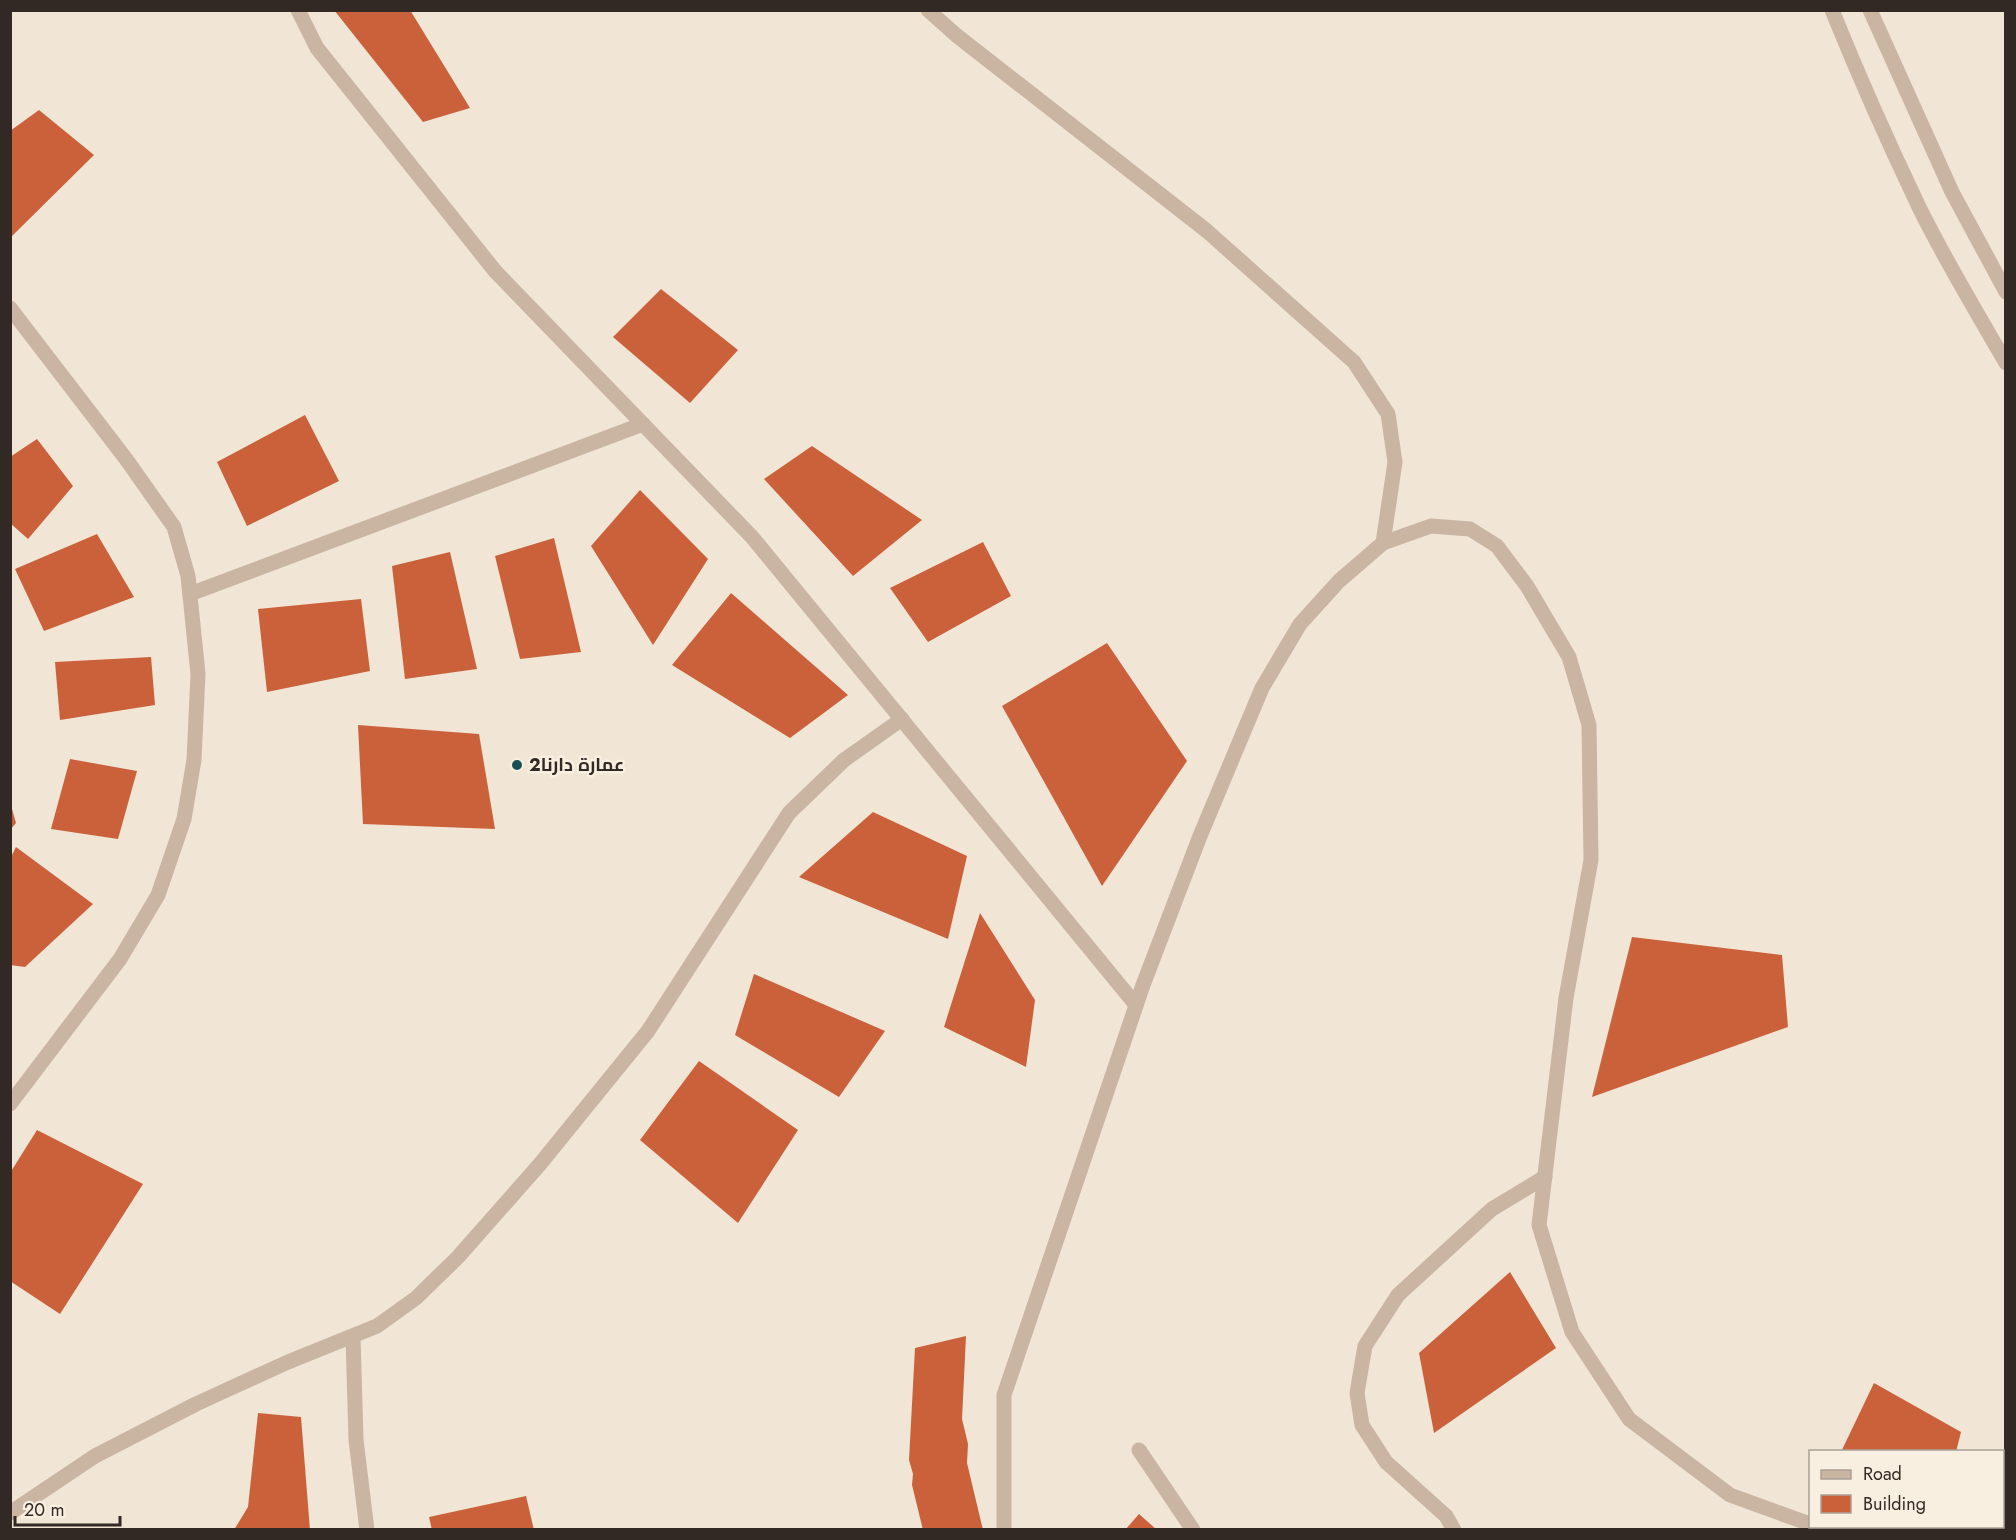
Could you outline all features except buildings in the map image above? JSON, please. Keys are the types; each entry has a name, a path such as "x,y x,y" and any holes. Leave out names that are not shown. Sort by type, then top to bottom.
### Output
{"street":[{"path":"298,10 317,48 495,271 752,537 1136,1005"},
{"path":"928,10 956,35 1207,231 1354,362 1388,414 1395,462 1383,543"},
{"path":"1832,10 1857,71 1920,208 2006,363"},
{"path":"1870,10 1952,192 2006,292"},
{"path":"10,308 126,459 174,527 188,576 198,674 194,760 184,819 158,896 120,959 10,1104"},
{"path":"190,594 643,424"},
{"path":"1004,1530 1004,1395 1136,1005 1200,836 1262,688 1300,624 1340,581 1383,543 1431,526 1470,529 1497,546 1527,586 1569,657 1589,725 1591,860 1566,998 1539,1225 1572,1332 1629,1419 1730,1495 1809,1524"},
{"path":"10,1513 105,1451 196,1404 288,1362 377,1326 416,1298 458,1257 540,1164 648,1031 789,813 844,760 902,719"},
{"path":"1454,1530 1446,1516 1386,1462 1362,1425 1357,1393 1365,1346 1398,1295 1492,1209 1545,1177"},
{"path":"353,1336 356,1440 367,1530"},
{"path":"1139,1450 1193,1530"}],"place":[{"name":"عمارة دارنا2","path":"517,765"}]}
